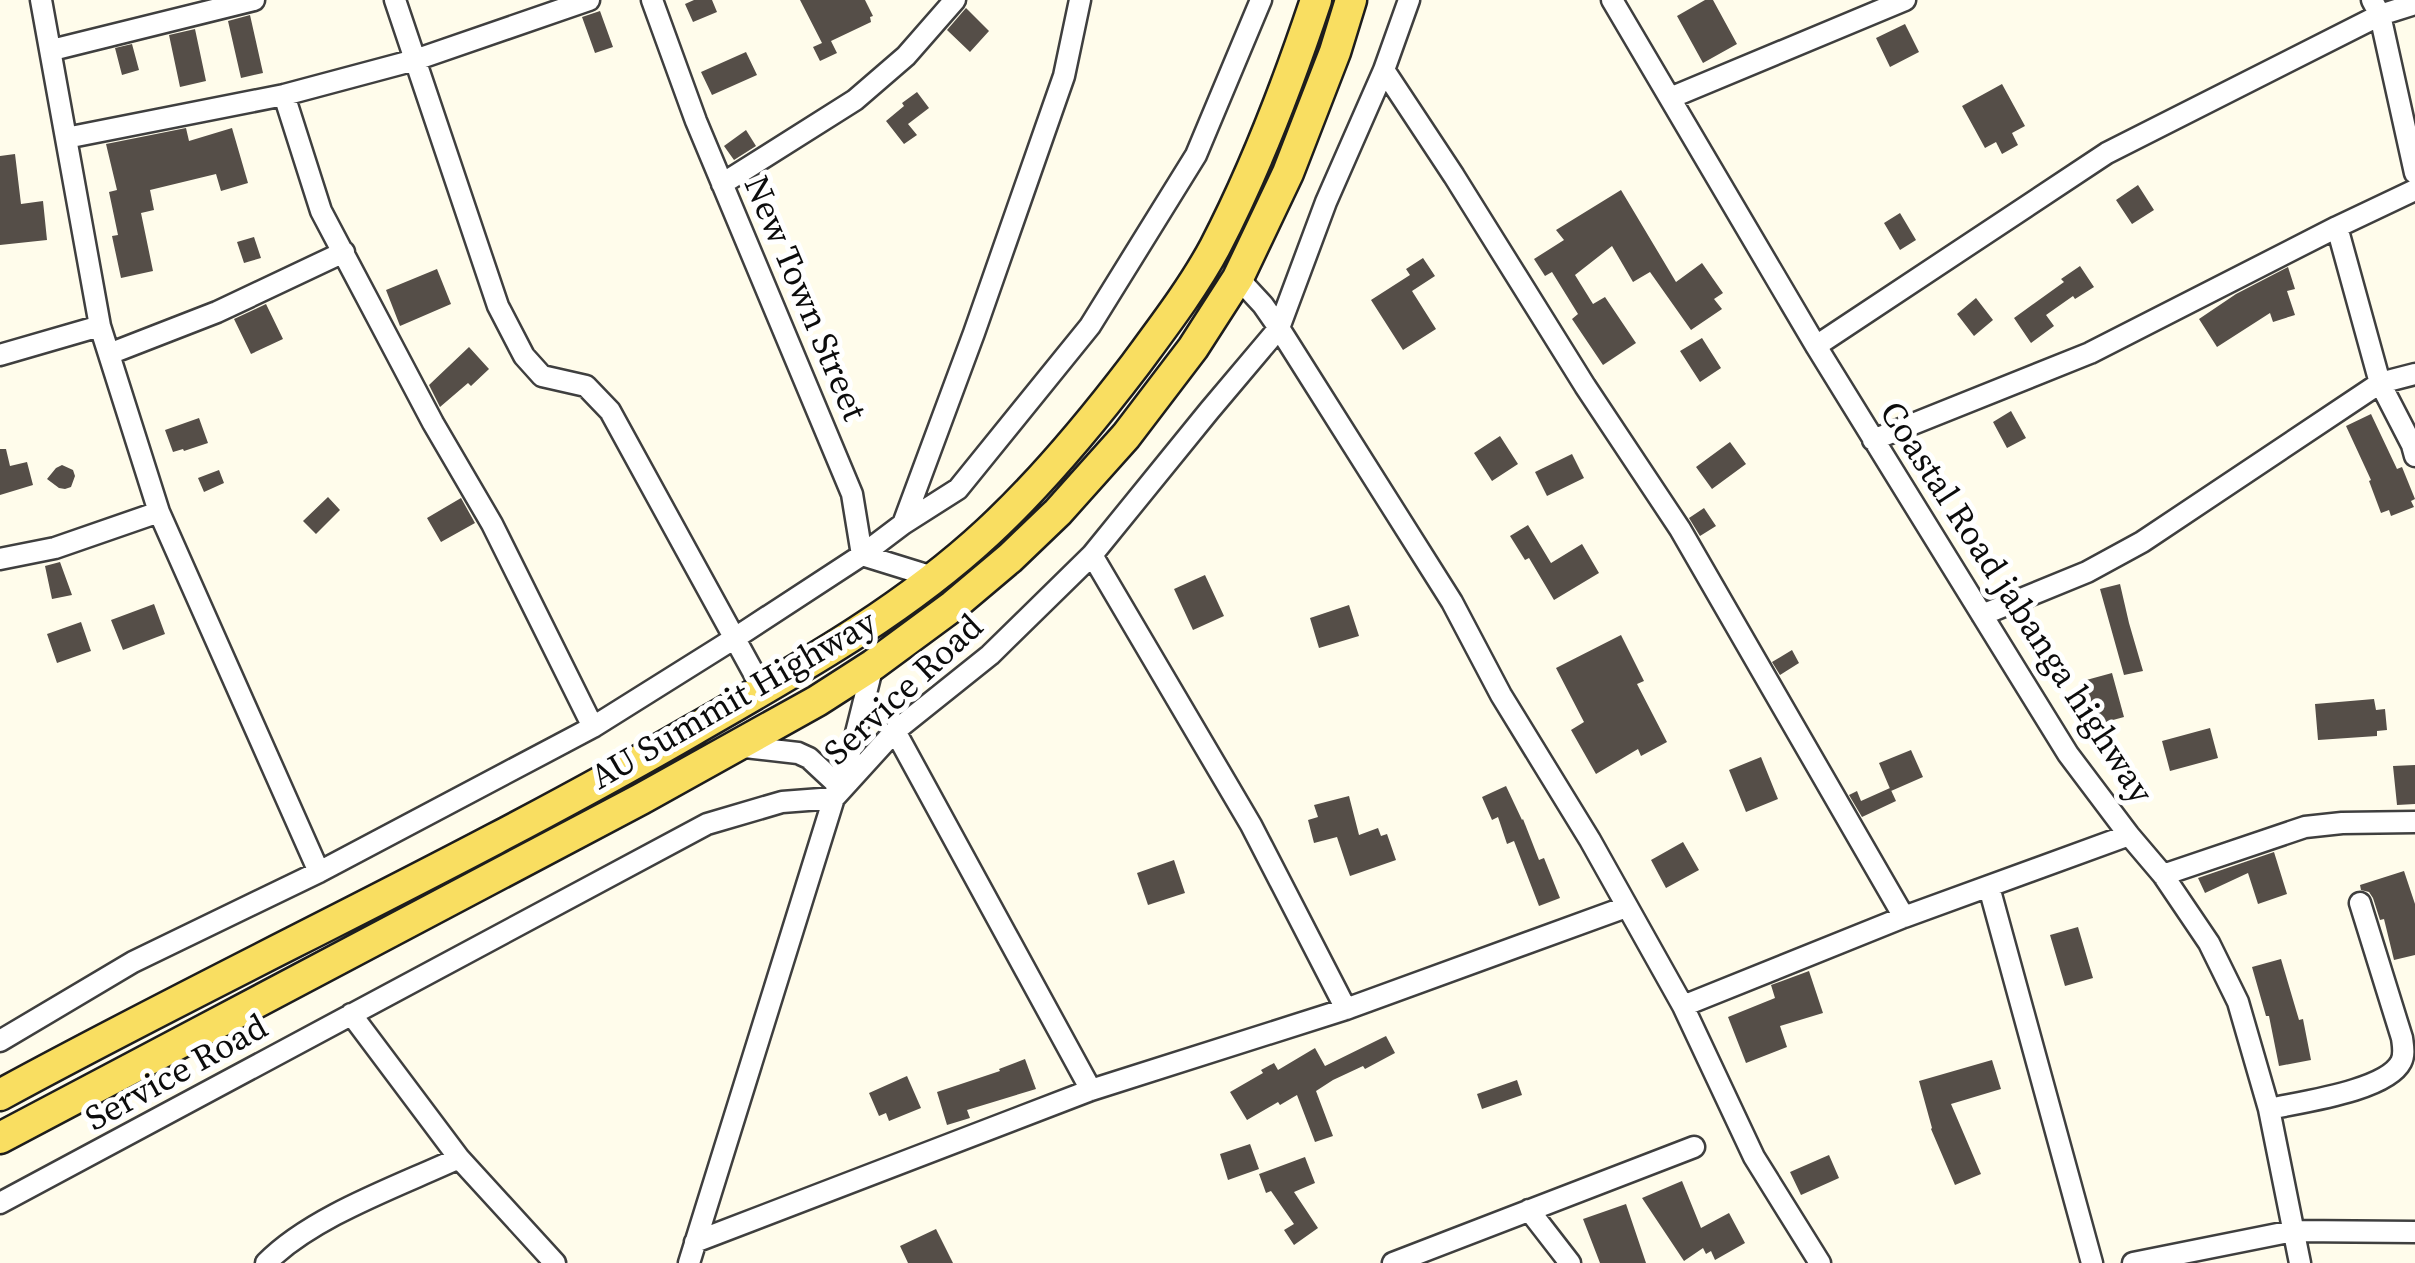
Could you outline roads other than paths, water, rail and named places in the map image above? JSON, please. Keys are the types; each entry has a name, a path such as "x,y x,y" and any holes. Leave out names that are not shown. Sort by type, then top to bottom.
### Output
{"main road":[{"name":"AU Summit Highway","path":"0,1095 624,770 815,661 933,577 985,534 1098,414 1162,330 1213,250 1257,159 1316,0"},
{"name":"AU Summit Highway","path":"0,1138 624,808 817,701 874,665 1010,558 1058,512 1126,436 1193,348 1238,278 1288,173 1351,0"}],"street":[{"path":"41,0 108,354 159,512 319,872"},
{"path":"52,50 254,0"},
{"path":"395,0 498,306 524,356 542,376 586,386 610,411 763,690"},
{"path":"66,138 284,95 415,60 588,0"},
{"name":"New Town Street","path":"652,0 696,122 852,494 862,555"},
{"path":"722,184 855,100 906,56 956,0"},
{"path":"903,524 1064,76 1080,0"},
{"path":"0,1041 133,962 319,872 592,726 735,638 958,489 1090,326 1196,155 1262,0"},
{"name":"Service Road","path":"0,1203 707,824 836,791 894,731 990,655 1092,555 1279,328 1326,202 1384,70 1408,0"},
{"name":"Coastal Road jabanga highway","path":"1612,0 1816,346 2068,754 2163,875 2210,943 2238,1002 2269,1109 2300,1263"},
{"path":"1670,98 1876,5 1906,0"},
{"path":"1816,346 2107,153 2376,8 2415,4"},
{"path":"2376,8 2415,173"},
{"path":"1384,70 1680,528 1904,917"},
{"path":"284,95 321,211 433,423 492,524 592,726"},
{"path":"1873,440 2090,353 2415,190"},
{"path":"2338,227 2380,383 2415,456"},
{"path":"108,354 217,312 344,252"},
{"path":"1238,278 1279,328 1452,602 1500,696 1590,840 1683,1006 1754,1158 1820,1263"},
{"path":"0,355 100,326"},
{"path":"1982,615 2087,572 2142,542 2380,383 2415,374"},
{"path":"0,559 55,548 159,512"},
{"path":"862,555 933,577"},
{"path":"1092,555 1252,825 1346,1010"},
{"path":"692,1253 854,741 874,665"},
{"path":"894,731 1091,1090"},
{"path":"734,746 798,752 809,758 836,791"},
{"path":"2163,875 2305,827 2415,822"},
{"path":"1683,1006 1904,917 2129,835"},
{"path":"1990,887 2092,1263"},
{"path":"2269,1109 2370,1086 2393,1072 2401,1062 2402,1038 2360,904"},
{"path":"692,1253 1091,1090 1346,1010 1626,907"},
{"path":"350,1014 459,1158 555,1263"},
{"path":"1393,1263 1694,1147"},
{"path":"266,1263 284,1244 326,1220 459,1158"},
{"path":"1530,1210 1570,1263"},
{"path":"2133,1263 2293,1231 2415,1232"}]}
